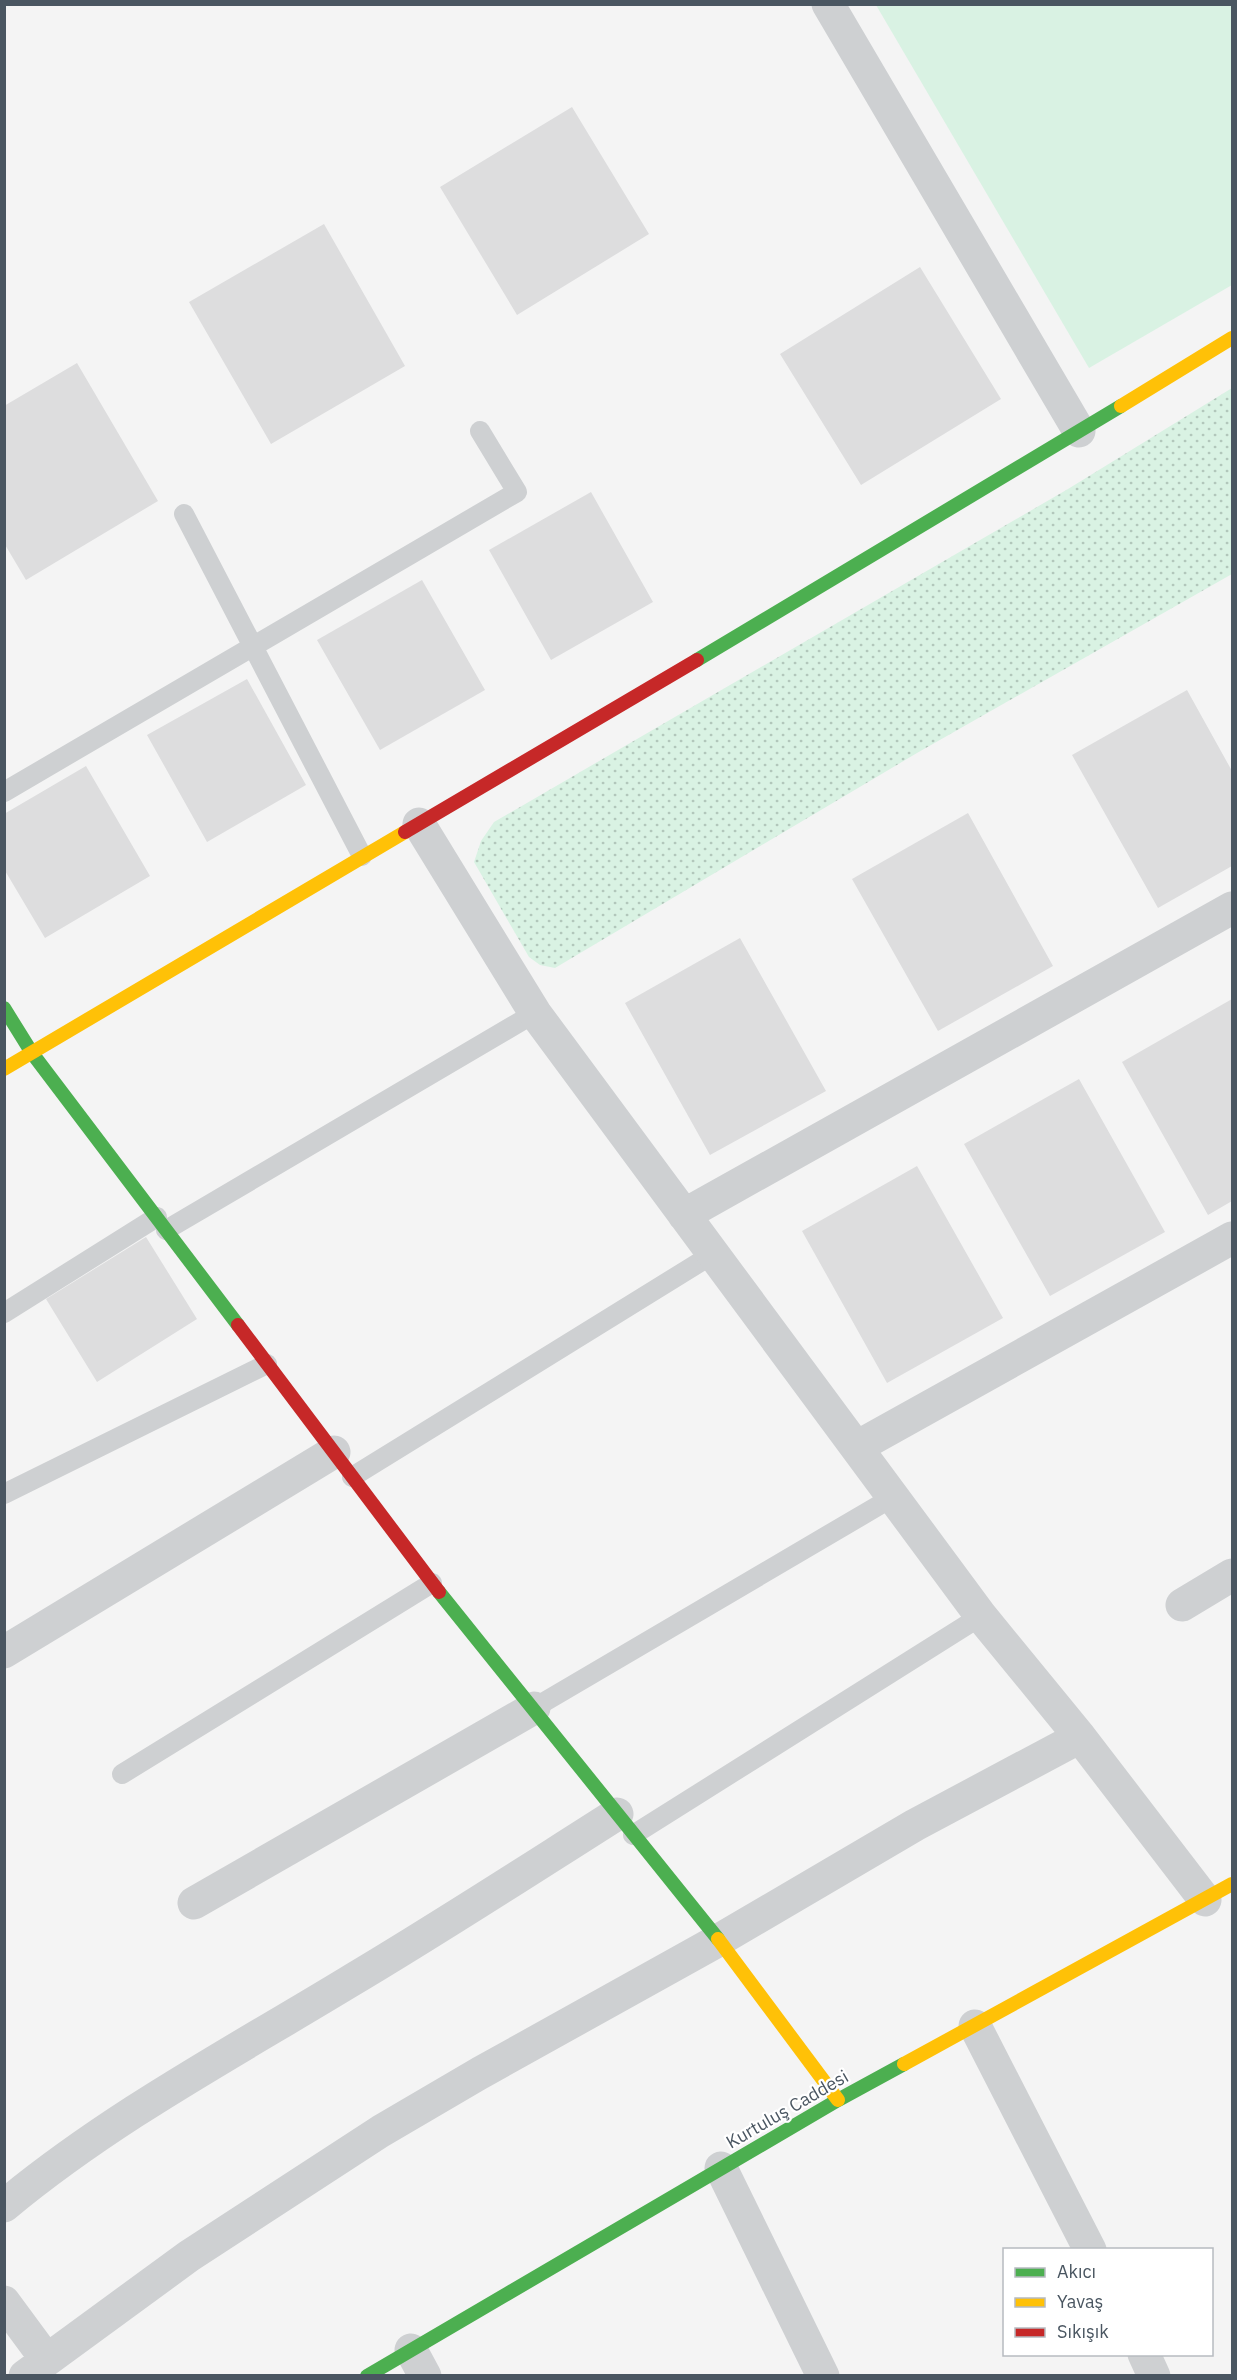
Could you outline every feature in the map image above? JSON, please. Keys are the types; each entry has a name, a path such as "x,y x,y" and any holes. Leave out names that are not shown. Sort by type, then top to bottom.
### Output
{"street":[{"path":"828,4 1079,431"},
{"path":"4,1069 1233,338"},
{"path":"419,824 535,1013 981,1616 1080,1737 1205,1900"},
{"path":"684,1215 1233,908"},
{"path":"4,1008 32,1053 432,1583 719,1940 838,2100"},
{"path":"856,1447 1233,1238"},
{"path":"4,1652 343,1464"},
{"path":"1182,1605 1233,1575"},
{"path":"194,1903 534,1708"},
{"path":"4,2302 36,2367 189,2256 381,2131 719,1940 915,1824 1080,1737"},
{"path":"4,2206 34,2181 108,2128 184,2078 625,1825"},
{"name":"Kurtuluş Caddesi","path":"367,2376 418,2363 721,2168 838,2100 1233,1884"},
{"path":"975,2025 1089,2248"},
{"path":"721,2168 823,2376"},
{"path":"1144,2356 1154,2376"}],"lane":[{"path":"4,792 254,648 517,492 480,431"},
{"path":"184,514 362,856"},
{"path":"4,1313 535,1013"},
{"path":"343,1464 713,1254"},
{"path":"4,1494 267,1364"},
{"path":"534,1708 893,1497"},
{"path":"122,1774 432,1583"},
{"path":"625,1825 981,1616"}],"green space":[{"path":"876,5 1232,5 1232,285 1089,368"},
{"path":"1232,388 1232,574 917,753 555,968 540,965 529,957 474,862 481,841 494,822 1068,489"}],"building":[{"path":"572,107 649,234 517,315 440,187"},
{"path":"324,224 405,366 271,444 189,302"},
{"path":"920,267 1001,399 861,485 780,354"},
{"path":"77,363 158,501 26,580 4,543 4,406"},
{"path":"591,492 653,602 551,660 489,550"},
{"path":"422,580 485,690 380,750 317,640"},
{"path":"247,679 306,785 207,842 147,735"},
{"path":"1187,690 1232,771 1232,866 1158,908 1072,755"},
{"path":"86,766 150,876 45,938 4,869 4,814"},
{"path":"968,813 1053,966 938,1031 852,879"},
{"path":"740,938 826,1091 710,1155 625,1003"},
{"path":"1232,999 1232,1201 1208,1215 1122,1062"},
{"path":"1079,1079 1165,1232 1050,1296 964,1144"},
{"path":"917,1166 1003,1318 887,1383 802,1231"},
{"path":"146,1237 197,1319 97,1382 46,1299"}],"traffic: fast":[{"path":"697,660 1121,406"},
{"path":"4,1008 32,1053 238,1325"},
{"path":"439,1592 718,1939"},
{"path":"367,2376 838,2100 904,2064"}],"traffic: slow":[{"path":"1121,406 1232,338"},
{"path":"4,1069 405,832"},
{"path":"904,2064 1232,1884"},
{"path":"718,1939 838,2100"}],"traffic: jam":[{"path":"405,832 697,660"},
{"path":"238,1325 439,1592"}]}
